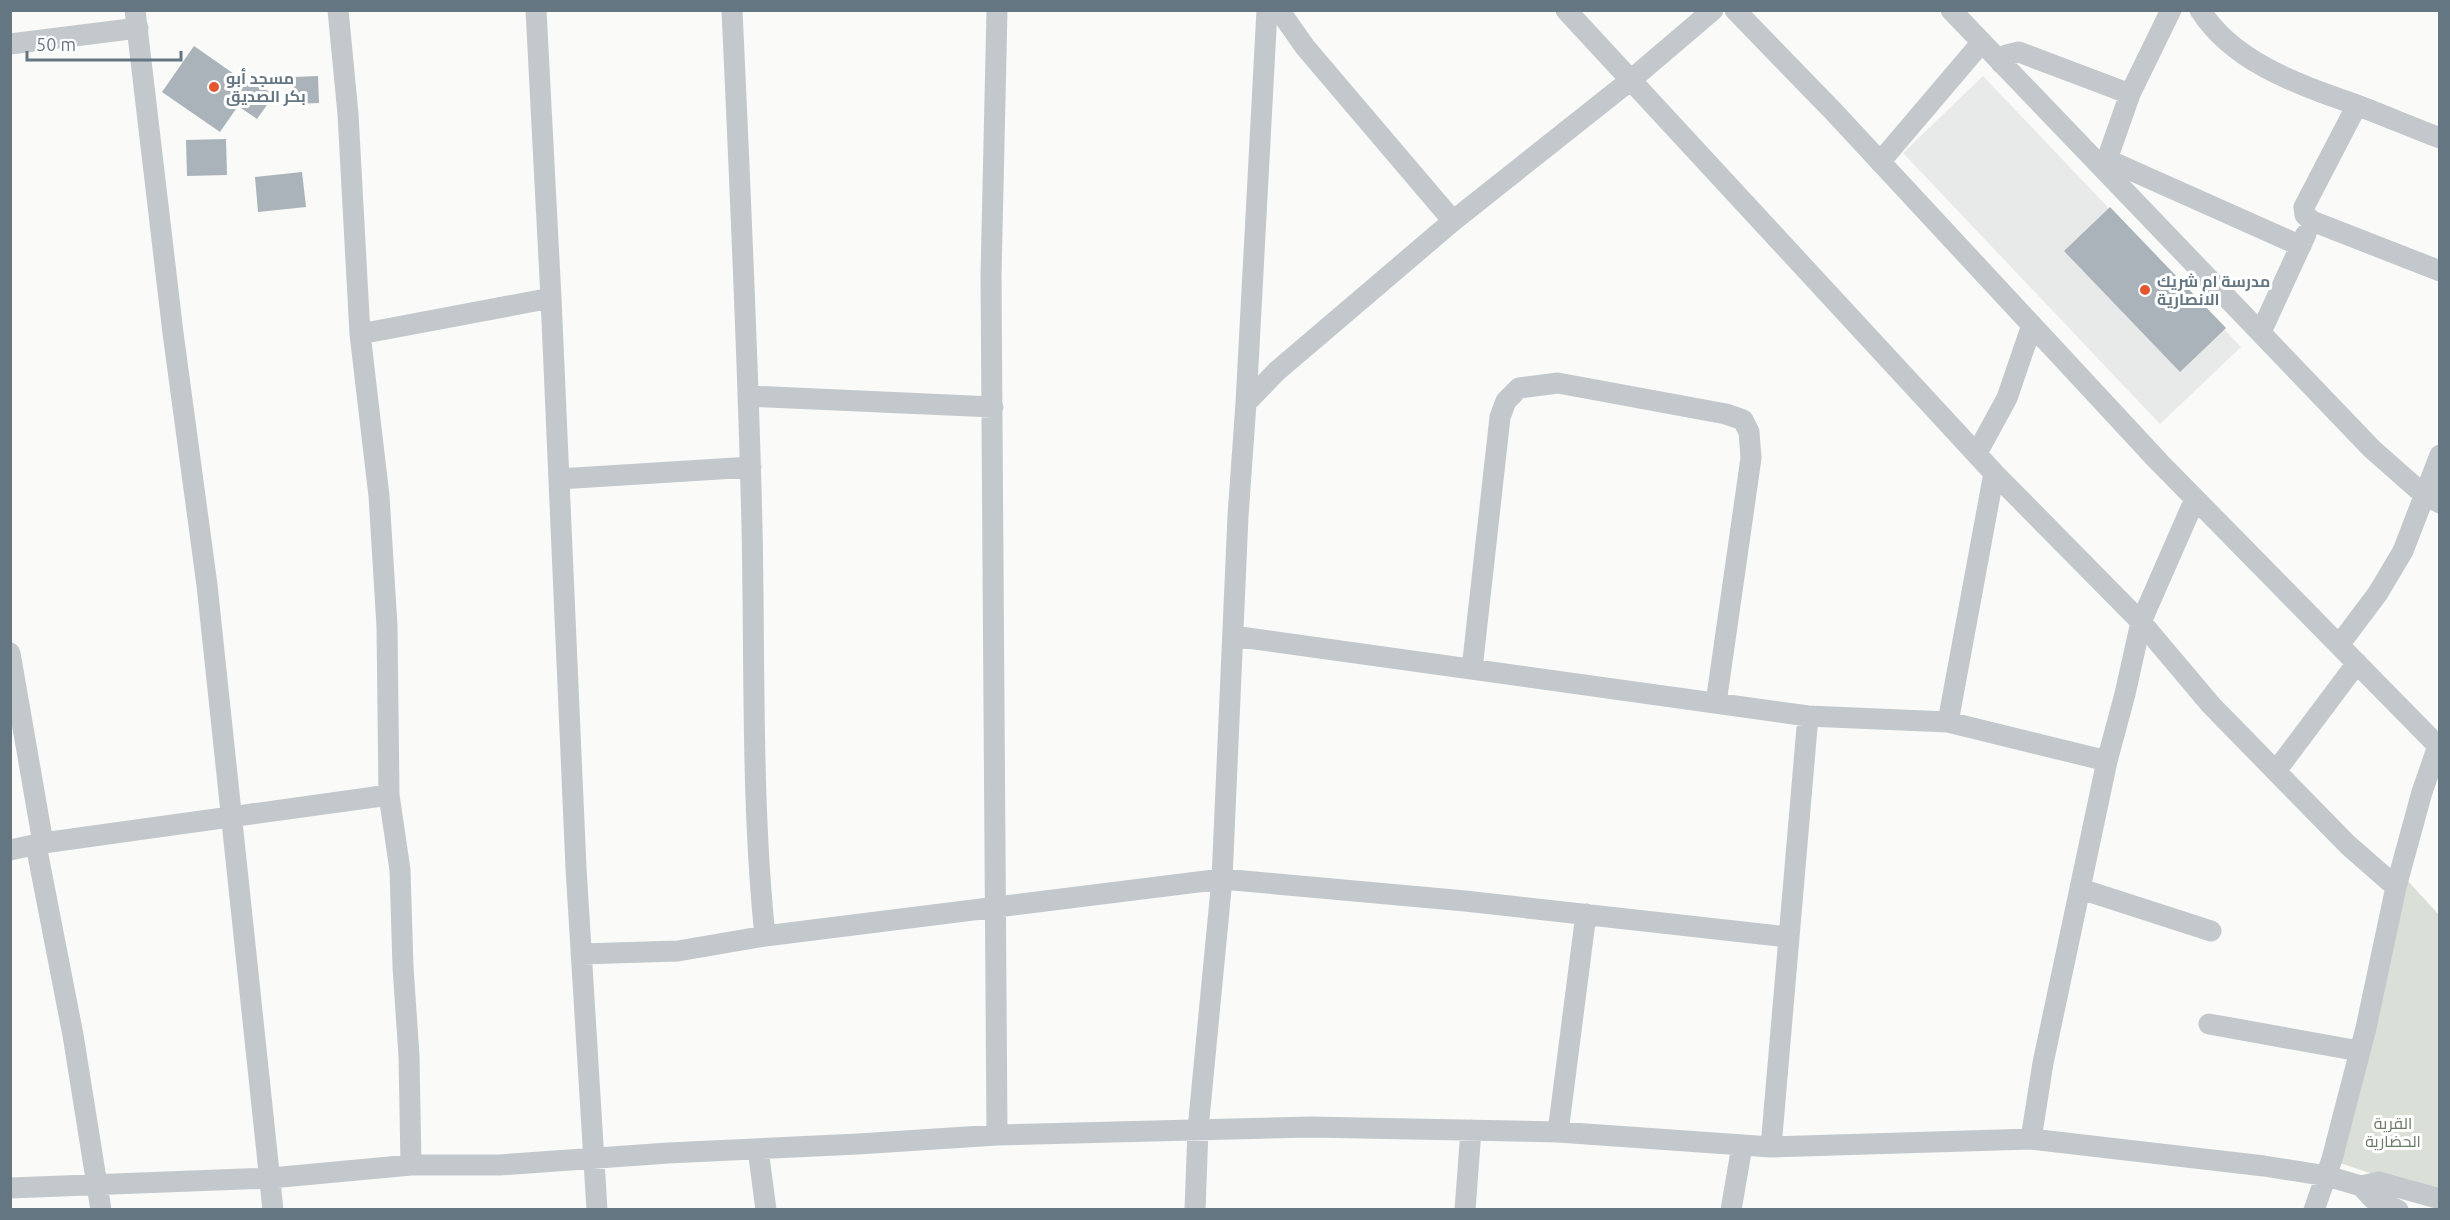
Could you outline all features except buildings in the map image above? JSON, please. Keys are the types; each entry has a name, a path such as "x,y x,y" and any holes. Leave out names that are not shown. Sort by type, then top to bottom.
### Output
{"street":[{"path":"338,10 348,114 360,334 379,496 387,626 389,795 400,870 409,1056 411,1165"},
{"path":"536,10 581,954 597,1209"},
{"path":"732,10 751,467 758,869 765,936"},
{"path":"997,10 991,276 997,1135"},
{"path":"1195,1209 1198,1129 1222,879 1238,516 1268,10"},
{"path":"1279,10 1305,47 1454,220"},
{"path":"1566,10 1994,473 2141,622 2211,705 2348,845 2396,887"},
{"path":"1246,403 1263,383 1454,220 1632,79 1713,10"},
{"path":"1735,10 2195,499 2439,747 2422,792 2396,887 2359,1051 2327,1176 2314,1209"},
{"path":"1951,10 2001,63 2105,164 2372,449 2431,499"},
{"path":"2105,164 2130,94 2171,10"},
{"path":"2200,10 2219,33 2239,51 2266,69 2439,138"},
{"path":"10,45 136,19 173,333 207,585 273,1209"},
{"path":"1880,162 1982,42"},
{"path":"2001,63 2006,55 2019,52 2130,94"},
{"path":"2357,105 2303,211 2312,221 2439,271"},
{"path":"2105,164 2301,246"},
{"path":"2261,332 2312,221"},
{"path":"360,334 551,298"},
{"path":"1977,453 2007,398 2032,325"},
{"path":"1472,669 1500,417 1506,401 1519,388 1558,383 1726,414 1743,420 1749,432 1751,458 1716,703"},
{"path":"748,396 993,407"},
{"path":"2339,645 2378,593 2431,499 2439,455"},
{"path":"559,479 751,467"},
{"path":"1948,722 1994,473"},
{"path":"2031,1139 2043,1063 2107,761 2141,622 2195,499"},
{"path":"1233,636 1808,716 1948,722 2107,761"},
{"path":"10,653 39,844 101,1209"},
{"path":"2276,771 2357,663"},
{"path":"1771,1147 1808,716"},
{"path":"10,850 389,795"},
{"path":"581,954 678,951 765,936 1222,879 1788,936"},
{"path":"2081,889 2211,931"},
{"path":"1558,1132 1586,914"},
{"path":"2209,1024 2359,1051"},
{"path":"10,1188 271,1178 411,1165 499,1165 668,1153 997,1135 1310,1127 1558,1132 1771,1147 2031,1139 2264,1166 2327,1176 2361,1186 2379,1182 2439,1199"},
{"path":"1465,1209 1471,1130"},
{"path":"1731,1209 1742,1146"},
{"path":"758,1149 766,1209"},
{"path":"2361,1186 2373,1199 2398,1209"}],"shaded area":[{"path":"1983,76 2241,347 2160,424 1903,153"}],"green space":[{"name":"القرية الحضارية","path":"2407,880 2439,915 2439,1196 2337,1162"}],"place":[{"name":"مسجد أبو بكر الصديق","path":"214,87"},
{"name":"مدرسة ام شريك الانصارية","path":"2145,290"}]}
